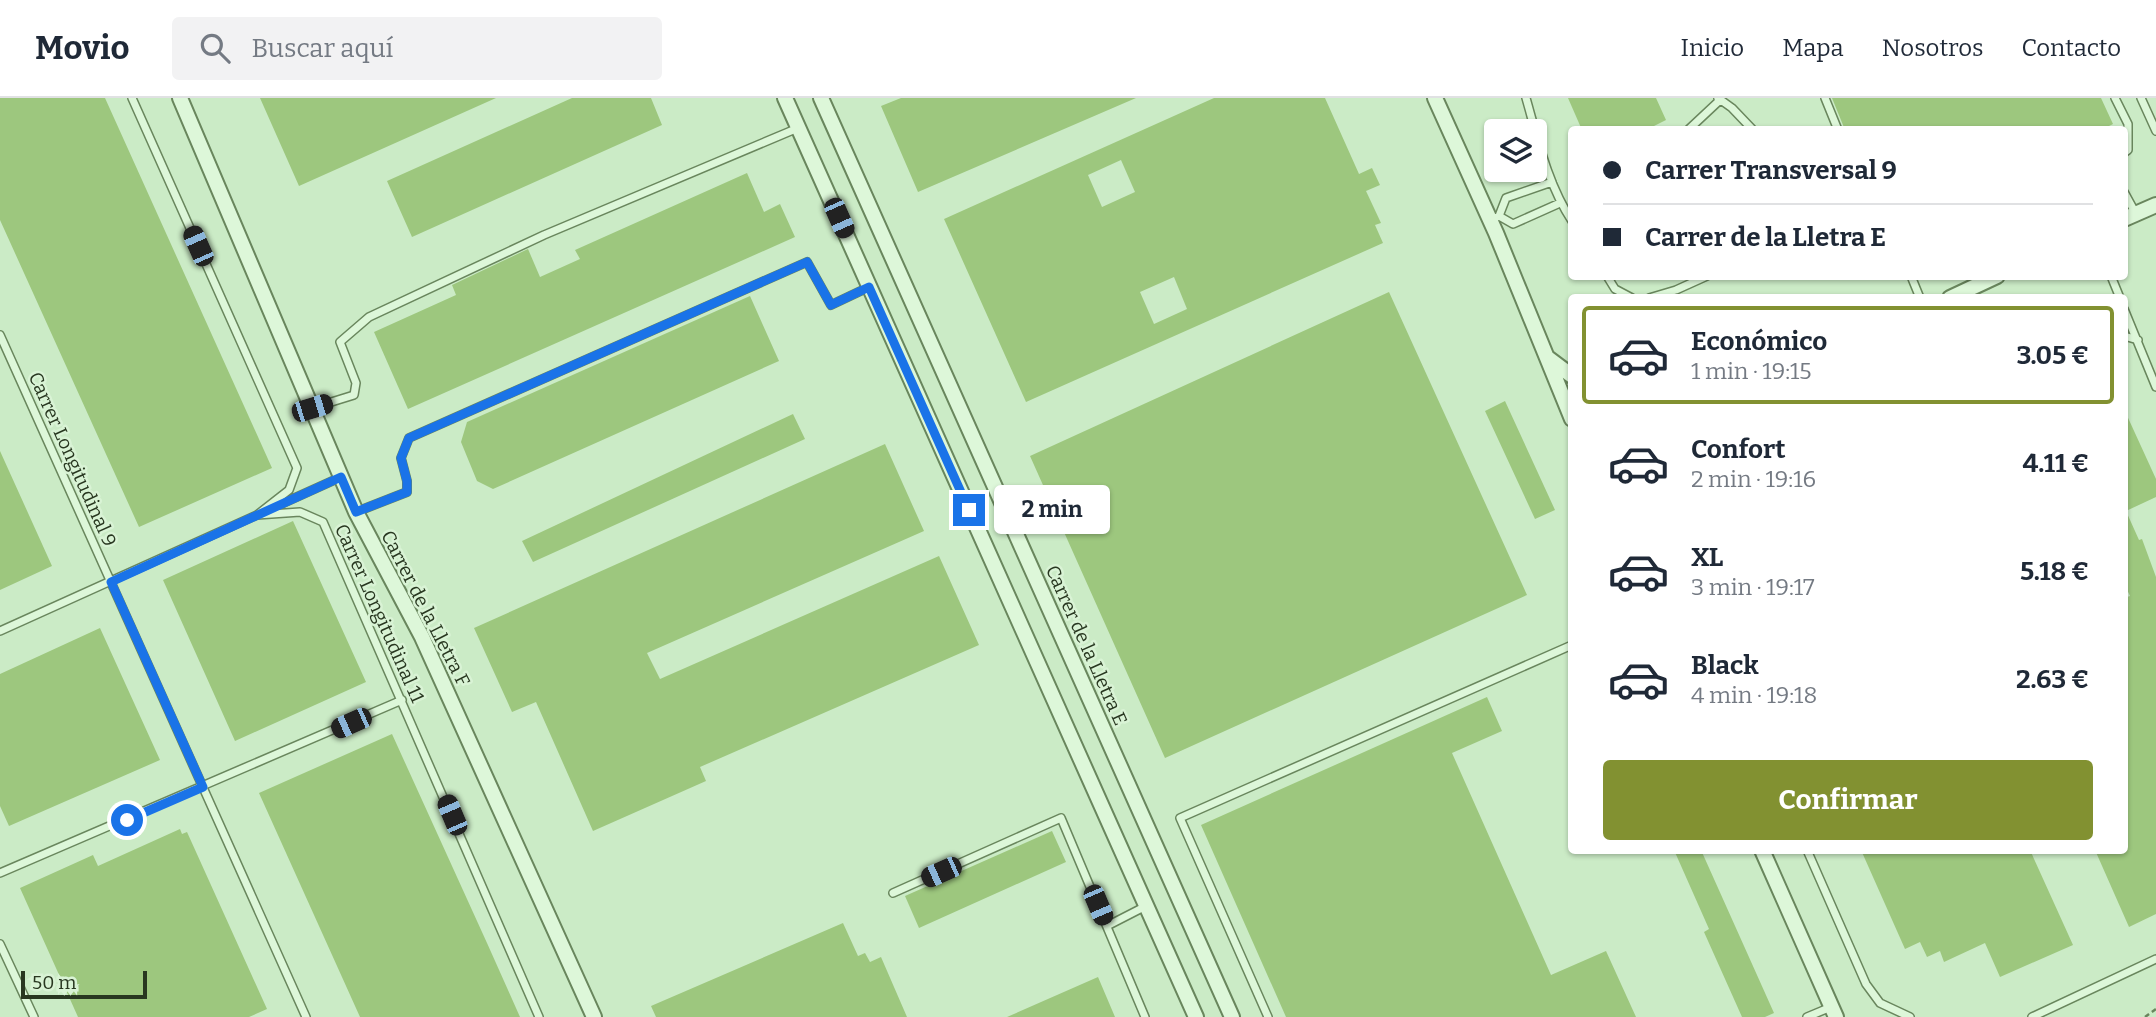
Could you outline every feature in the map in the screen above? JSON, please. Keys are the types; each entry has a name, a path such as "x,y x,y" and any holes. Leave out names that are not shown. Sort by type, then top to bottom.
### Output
{"street":[{"name":"Carrer de la Lletra F","path":"180,98 356,512 422,637 594,1017"},
{"path":"785,98 1196,1017"},
{"name":"Carrer de la Lletra E","path":"821,98 1232,1017"},
{"path":"1434,98 1494,218 1568,409"},
{"path":"2130,216 2156,205"},
{"path":"1959,294 1988,280"},
{"path":"1546,357 1568,373"},
{"path":"1764,854 1834,1012"}],"lane":[{"path":"132,98 297,468 289,490 257,515"},
{"path":"1526,98 1552,182 1568,215"},
{"path":"1825,98 1836,126"},
{"path":"2115,98 2128,124 2128,150"},
{"path":"2141,98 2156,131"},
{"path":"1692,126 1719,99 1749,126"},
{"path":"312,408 354,395 356,383 340,342 369,317 544,235 798,128"},
{"path":"1552,182 1506,198 1494,218 1513,224 1560,203"},
{"path":"356,512 407,492 401,458 409,438 794,267 807,262 831,305 869,287"},
{"path":"1609,280 1615,289 1624,294"},
{"path":"1663,294 1698,280"},
{"path":"2128,318 2156,387"},
{"name":"Carrer Longitudinal 9","path":"0,335 306,1017"},
{"path":"2128,337 2138,340"},
{"path":"0,631 341,477"},
{"name":"Carrer Longitudinal 11","path":"257,515 300,512 323,522 539,1017"},
{"path":"1268,1017 1180,818 1568,647"},
{"path":"0,873 402,700"},
{"path":"893,893 1061,818 1145,1017"},
{"path":"1809,854 1866,984 1880,1003 1910,1017"},
{"path":"1107,926 1146,906"},
{"path":"0,944 34,1017"},
{"path":"2032,1017 2156,959"},
{"path":"1807,1017 1834,1012"}],"path":[{"path":"2145,1017 2156,1009"}],"building":[{"path":"0,98 105,98 272,468 139,527 0,220"},
{"path":"260,98 496,98 299,186"},
{"path":"572,98 651,98 662,125 412,237 387,181"},
{"path":"901,98 1136,98 918,192 881,106"},
{"path":"1214,98 1325,98 1359,174 1372,168 1380,185 1366,191 1381,223 1375,225 1383,243 1026,402 944,219","holes":["1121,160 1135,192 1102,207 1088,175","1174,277 1187,309 1154,324 1140,292"]},
{"path":"1568,98 1656,98 1666,120 1654,126 1580,126"},
{"path":"1832,98 2101,98 2113,124 2109,126 1843,126"},
{"path":"747,173 764,212 780,204 795,237 408,409 374,332 456,295 452,285 528,249 540,277 580,259 575,250"},
{"path":"1389,292 1527,595 1165,758 1030,456"},
{"path":"750,296 779,361 493,489 477,481 461,442 467,422"},
{"path":"1505,401 1555,510 1535,519 1485,411"},
{"path":"793,414 805,439 533,562 522,541"},
{"path":"2128,418 2156,479 2156,497 2128,510"},
{"path":"885,444 924,531 647,653 660,679 939,556 979,645 700,767 706,781 593,831 536,702 512,712 474,628"},
{"path":"0,451 52,566 0,590"},
{"path":"2128,515 2139,540 2142,539 2156,577 2156,914 2129,927 2097,854 2128,854"},
{"path":"293,521 366,682 235,741 163,580"},
{"path":"100,628 160,760 9,826 0,806 0,674"},
{"path":"1487,697 1502,731 1452,753 1551,975 1606,951 1636,1017 1286,1017 1201,825"},
{"path":"392,734 520,1017 360,1017 259,793"},
{"path":"180,829 182,834 187,832 267,1009 249,1017 78,1017 20,888 93,855 98,866"},
{"path":"1052,831 1066,862 919,928 905,896"},
{"path":"1676,854 1703,854 1774,1013 1765,1017 1742,1017 1704,932 1709,929"},
{"path":"1863,854 2032,854 2073,945 2000,977 1985,943 1944,962 1940,951 1927,957 1920,942 1905,949"},
{"path":"843,923 858,956 865,953 870,962 881,957 907,1017 656,1017 651,1006"},
{"path":"1098,977 1115,1017 1007,1017"}],"route":[{"path":"127,820 203,787 111,582 341,477 356,512 407,492 401,458 409,438 807,262 831,305 869,287 969,510"}]}
